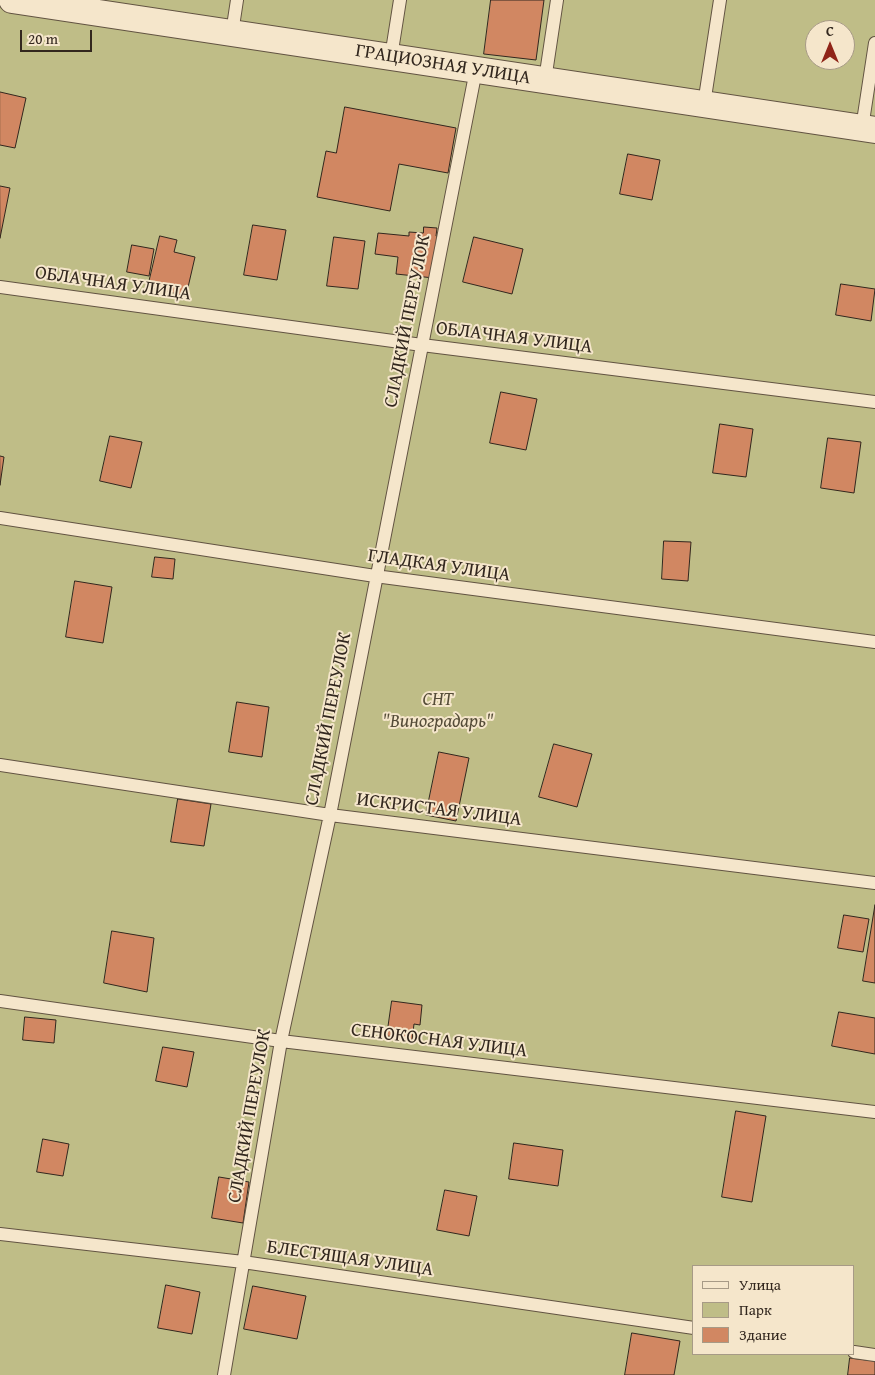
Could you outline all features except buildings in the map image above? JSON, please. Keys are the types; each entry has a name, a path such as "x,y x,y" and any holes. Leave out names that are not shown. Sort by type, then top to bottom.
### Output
{"street":[{"name":"ГРАЦИОЗНАЯ УЛИЦА","path":"12,0 72,4 232,33 868,129"}],"lane":[{"path":"232,33 237,0"},
{"path":"391,57 400,0"},
{"path":"544,80 557,0"},
{"path":"704,104 720,0"},
{"path":"868,129 875,43"},
{"name":"СЛАДКИЙ ПЕРЕУЛОК","path":"224,1375 281,1041 330,815 476,70"},
{"name":"ОБЛАЧНАЯ УЛИЦА","path":"0,287 422,345 875,402"},
{"name":"ГЛАДКАЯ УЛИЦА","path":"0,518 376,576 875,642"},
{"name":"ИСКРИСТАЯ УЛИЦА","path":"0,766 330,815 875,883"},
{"name":"СЕНОКОСНАЯ УЛИЦА","path":"0,1002 281,1041 875,1112"},
{"name":"БЛЕСТЯЩАЯ УЛИЦА","path":"0,1234 243,1262 692,1328"},
{"path":"855,1352 875,1355"}],"green space":[{"name":"СНТ \"Виноградарь\"","path":"0,0 875,0 875,1375 0,1375"}]}
